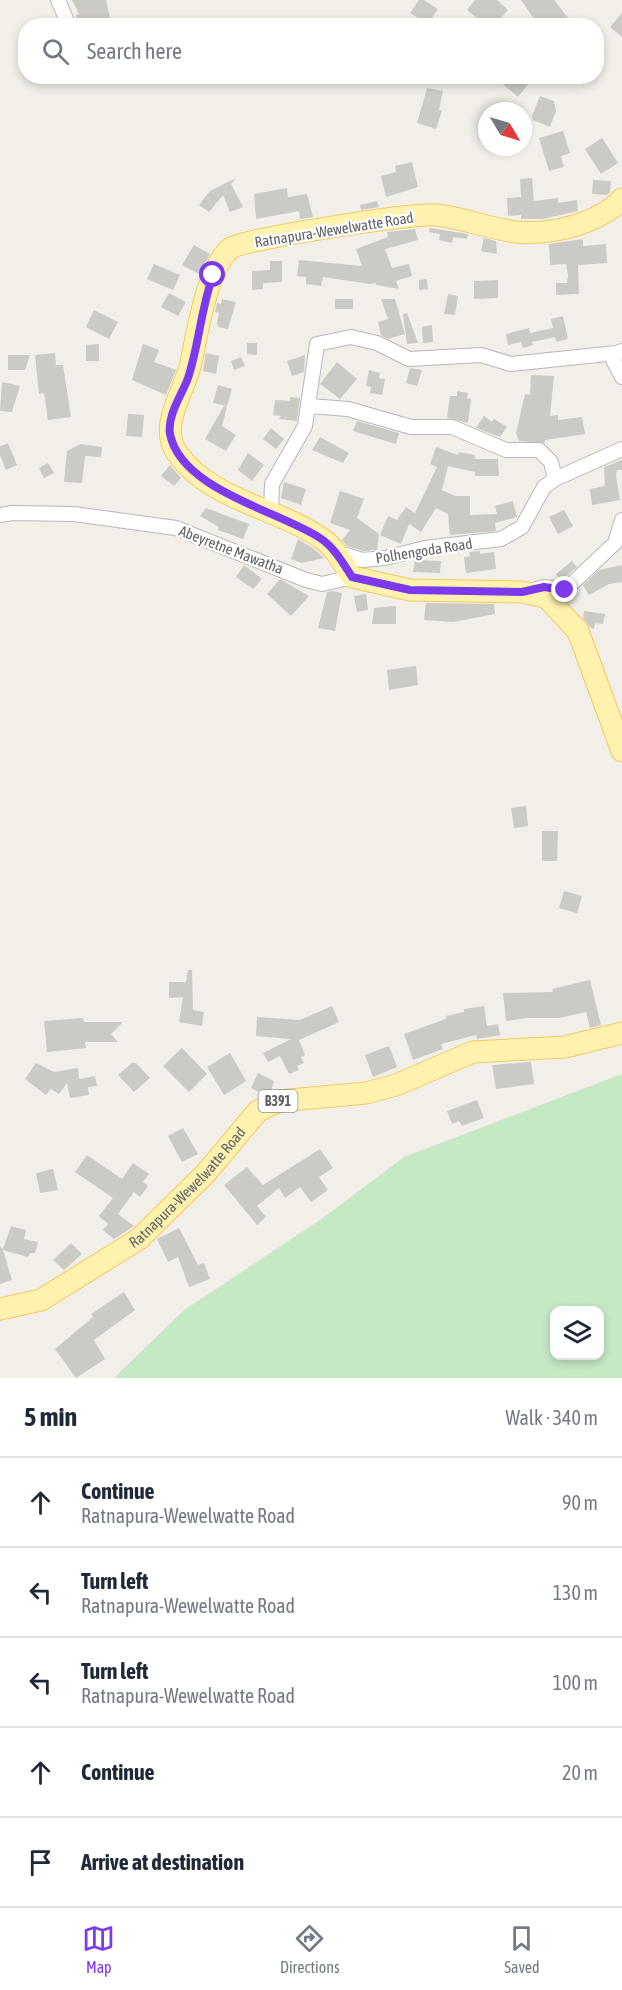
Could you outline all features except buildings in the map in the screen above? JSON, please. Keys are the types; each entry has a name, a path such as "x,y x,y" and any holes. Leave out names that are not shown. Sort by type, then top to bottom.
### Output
{"main road":[{"name":"Ratnapura-Wewelwatte Road","path":"352,577 335,551 321,538 226,494 196,472 177,452 170,432 173,413 188,377 202,306 213,275 231,248 264,237 434,214 518,232 563,229 610,211 622,199"},
{"path":"352,577 410,590 522,592 546,597 578,631 622,751"},
{"name":"Ratnapura-Wewelwatte Road","path":"0,1309 41,1300 139,1239 206,1173 258,1111 279,1101 366,1093 396,1085 473,1052 565,1047 622,1033"}],"street":[{"path":"58,0 66,18"},
{"path":"271,514 272,484 305,426 310,406 317,344 351,337 376,343 409,359 482,355 511,364 619,352"},
{"path":"619,352 614,362 622,377"},
{"path":"310,406 348,409 411,427 452,427 506,450 539,450 551,462 555,478"},
{"name":"Polhengoda Road","path":"335,551 362,560 385,558 425,548 501,539 522,527 544,488 555,478 622,449"},
{"name":"Abeyretne Mawatha","path":"0,515 12,513 74,514 176,528 306,580 322,584 352,577"},
{"path":"522,592 544,587 565,590 615,543 622,520"}],"green space":[{"path":"622,1074 622,1378 114,1378 183,1311 323,1218 404,1157"}],"route":[{"path":"213,275 202,306 188,377 173,413 170,432 177,452 196,472 226,494 321,538 335,551 352,577 410,590 522,592 544,587 565,590"}]}
